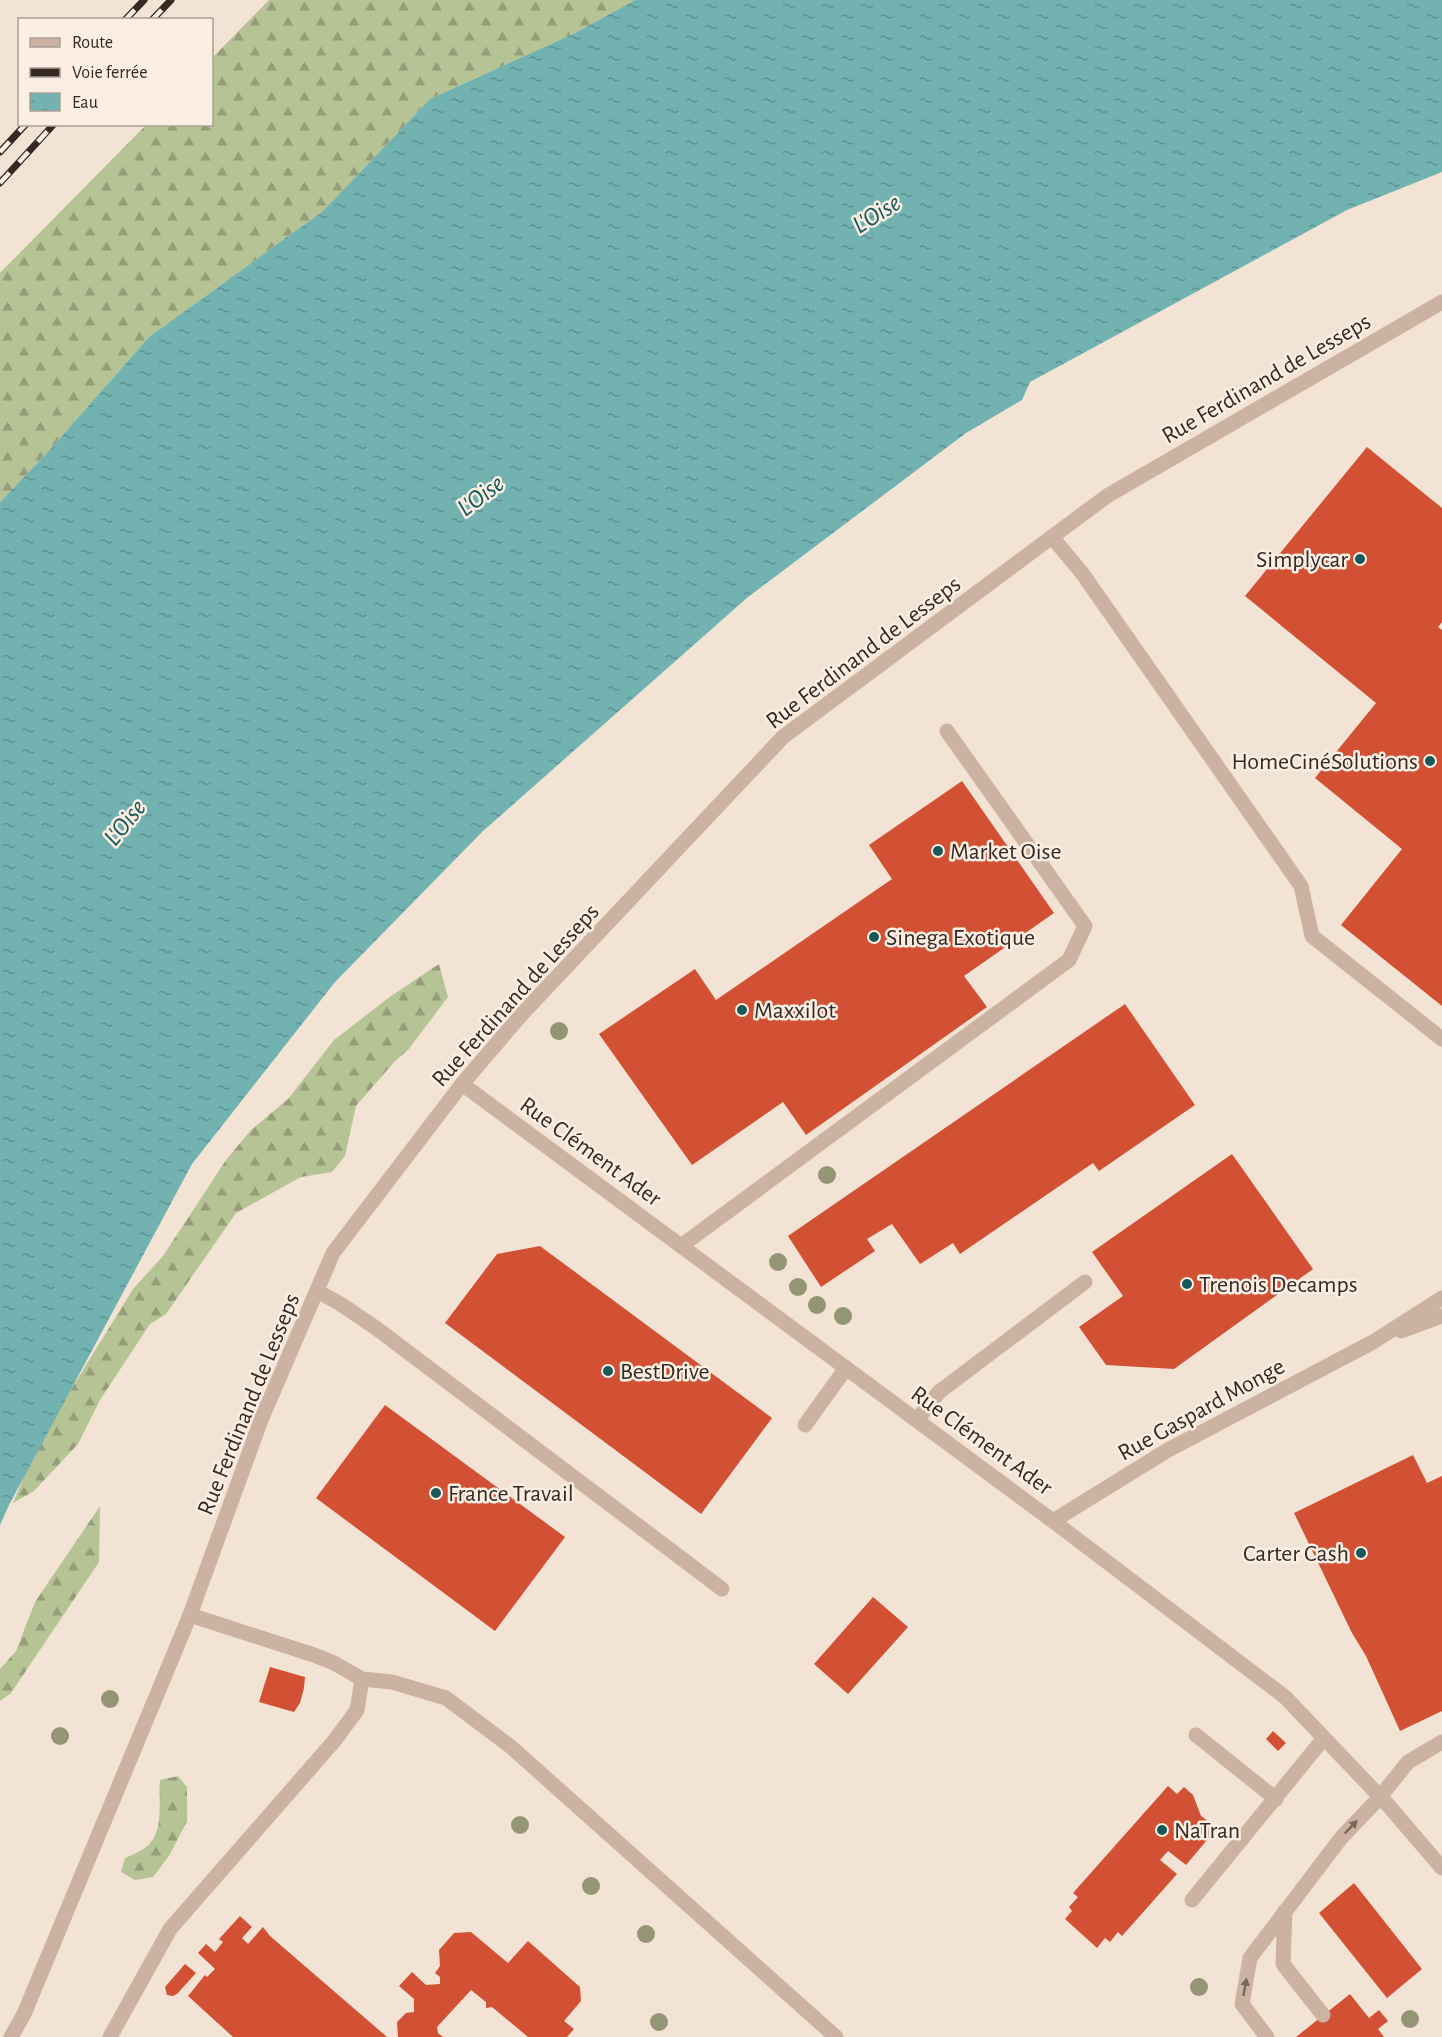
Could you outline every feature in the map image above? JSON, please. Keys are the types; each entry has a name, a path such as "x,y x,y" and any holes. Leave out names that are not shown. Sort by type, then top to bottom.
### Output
{"street":[{"name":"Rue Ferdinand de Lesseps","path":"11,2037 24,2014 190,1615 261,1419 333,1253 462,1084 522,1014 783,737 1107,496 1442,302"},
{"path":"1052,537 1082,573 1301,886 1312,936 1442,1039"},
{"path":"681,1246 1070,960 1085,926 946,730"},
{"name":"Rue Clément Ader","path":"462,1084 1053,1521 1285,1697 1380,1797 1442,1868"},
{"path":"917,1420 939,1392 1085,1282"},
{"path":"317,1292 339,1303 376,1328 722,1589"},
{"name":"Rue Gaspard Monge","path":"1053,1521 1168,1450 1373,1342 1442,1298"},
{"name":"Rue Gaspard Monge","path":"1373,1342 1442,1316"},
{"path":"805,1425 846,1368"},
{"path":"190,1615 314,1654 362,1679 396,1683 446,1698 510,1746 836,2037"},
{"path":"110,2037 170,1929 335,1740 357,1710 362,1679"},
{"path":"1196,1735 1276,1799"},
{"path":"1192,1900 1324,1738"},
{"path":"1267,2037 1242,2004 1250,1958 1341,1838 1380,1797 1408,1762 1442,1742"},
{"path":"1286,1911 1283,1964 1323,2015"}],"green space":[{"path":"269,0 635,0 575,33 430,99 323,211 149,337 46,454 0,502 0,273 145,126 213,126 213,57"},
{"path":"439,964 448,997 408,1050 395,1061 356,1106 345,1156 332,1172 301,1177 236,1213 166,1314 150,1324 100,1400 78,1444 34,1491 13,1503 38,1443 133,1289 163,1256 226,1160 251,1130 288,1099 334,1040 391,996"},
{"path":"100,1506 99,1562 11,1693 0,1701 0,1669 16,1651 35,1602"},
{"path":"178,1776 187,1787 187,1821 169,1856 153,1877 135,1880 121,1872 125,1858 146,1847 152,1841 158,1825 160,1780"}],"water":[{"name":"L'Oise","path":"635,0 1442,0 1442,172 1347,210 1030,382 1022,400 966,433 748,597 483,831 335,982 192,1164 0,1525 0,502 46,454 149,337 323,211 430,99 575,33"}],"building":[{"path":"1367,447 1442,508 1442,622 1438,627 1442,630 1442,1006 1341,925 1402,849 1315,778 1376,703 1245,596"},
{"path":"962,781 1054,913 964,976 987,1007 806,1135 783,1102 692,1165 599,1034 695,969 716,1000 892,879 869,845"},
{"path":"1125,1004 1195,1105 1099,1171 1093,1163 960,1254 953,1243 920,1264 892,1224 867,1239 875,1251 821,1287 788,1236"},
{"path":"1232,1154 1313,1269 1174,1369 1106,1365 1079,1327 1123,1296 1092,1252"},
{"name":"BestDrive","path":"540,1246 772,1418 701,1514 445,1323 497,1254"},
{"path":"385,1405 565,1537 495,1631 316,1498"},
{"path":"1413,1455 1427,1483 1442,1476 1442,1711 1400,1731 1366,1656 1352,1633 1294,1513"},
{"path":"873,1597 908,1627 848,1694 814,1664"},
{"path":"270,1667 305,1677 300,1703 294,1712 259,1702"},
{"path":"1273,1731 1286,1743 1278,1751 1266,1739"},
{"path":"1168,1786 1177,1794 1184,1787 1193,1795 1201,1816 1217,1828 1186,1865 1168,1851 1160,1860 1177,1874 1122,1936 1118,1932 1110,1942 1105,1938 1097,1948 1065,1919 1072,1911 1069,1907 1078,1897 1073,1893"},
{"path":"1354,1883 1422,1969 1387,1998 1319,1913"},
{"path":"240,1916 252,1927 242,1938 248,1944 263,1927 270,1936 387,2037 233,2037 188,1996 205,1975 207,1977 215,1969 198,1953 206,1944 215,1952 223,1942 219,1939"},
{"path":"471,1932 508,1963 528,1941 580,1987 581,2001 564,2021 574,2029 567,2037 528,2037 492,2007 486,2008 486,2002 471,1990 437,2027 438,2033 443,2037 398,2037 397,2022 406,2013 414,2012 414,1999 399,1986 412,1972 426,1985 440,1984 440,1977 435,1973 440,1966 439,1950 454,1933"},
{"path":"185,1964 196,1973 177,1994 167,1995 165,1987"},
{"path":"1350,1994 1369,2018 1379,2010 1388,2021 1378,2029 1384,2037 1296,2037"}],"railway":[{"path":"127,18 144,0"},
{"path":"154,18 171,0"},
{"path":"0,152 24,126"},
{"path":"0,183 52,126"}],"place":[{"name":"Simplycar","path":"1360,559"},
{"name":"HomeCinéSolutions","path":"1430,761"},
{"name":"Market Oise","path":"938,851"},
{"name":"Sinega Exotique","path":"874,937"},
{"name":"Maxxilot","path":"742,1010"},
{"name":"Trenois Decamps","path":"1187,1284"},
{"name":"BestDrive","path":"608,1371"},
{"name":"France Travail","path":"436,1493"},
{"name":"Carter Cash","path":"1361,1553"},
{"name":"NaTran","path":"1162,1830"}]}
